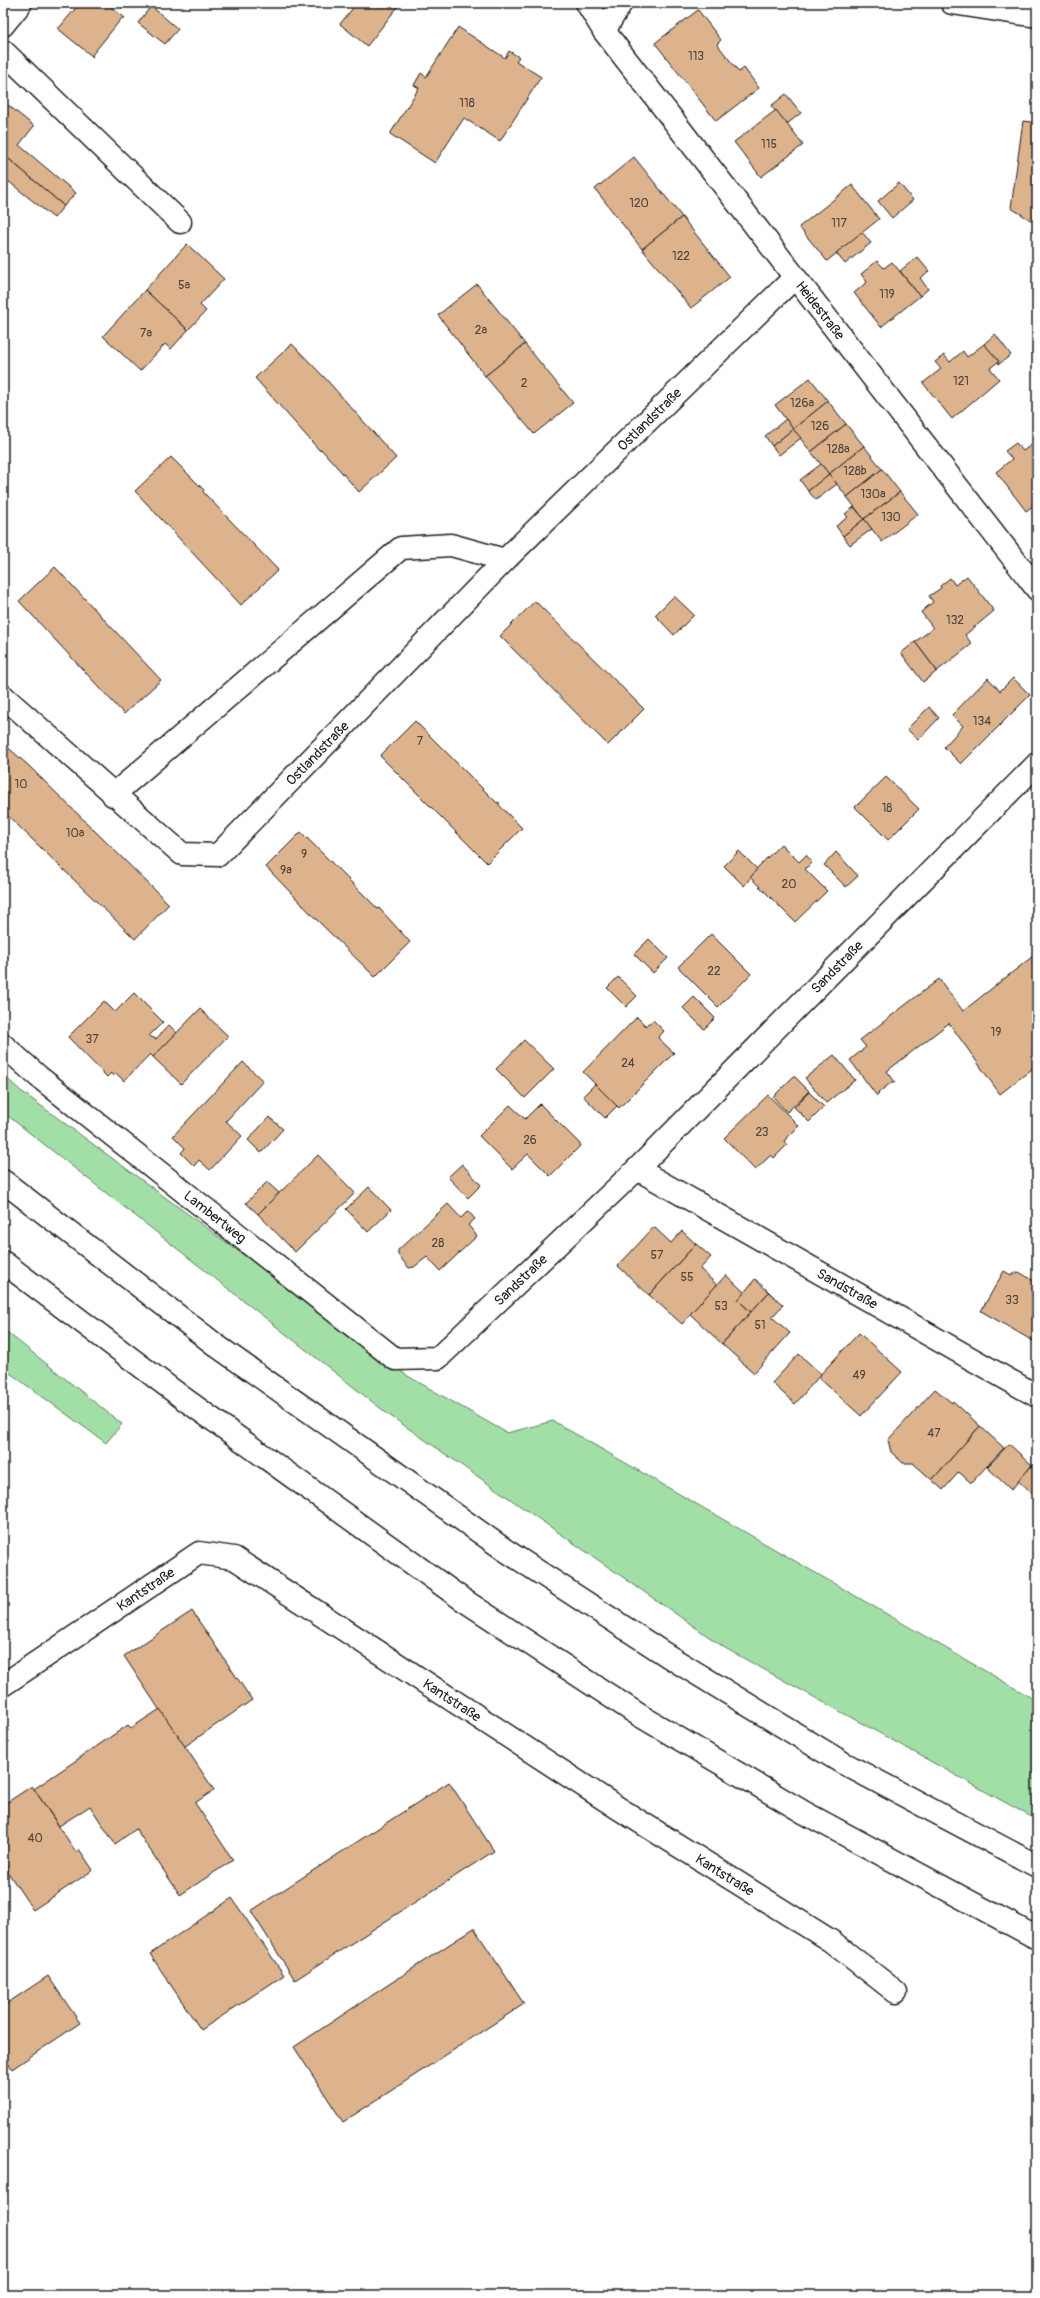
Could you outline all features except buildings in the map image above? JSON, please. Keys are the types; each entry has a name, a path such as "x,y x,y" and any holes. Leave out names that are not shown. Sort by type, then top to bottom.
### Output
{"main road":[{"path":"3,26 21,3"},
{"name":"Heidestraße","path":"587,3 604,31 794,278 1037,589"},
{"path":"604,31 621,3"},
{"path":"952,3 1037,16"},
{"path":"3,51 180,222"},
{"name":"Ostlandstraße","path":"3,696 113,795 182,854 218,855 505,560 794,278"},
{"path":"113,795 401,548 451,546 505,560"},
{"name":"Sandstraße","path":"438,1358 637,1169 1037,764"},
{"name":"Lambertweg","path":"3,1045 46,1082 395,1359 438,1358"},
{"name":"Sandstraße","path":"637,1169 1037,1396"},
{"path":"3,1181 217,1346 505,1550 668,1656 843,1763 1037,1866"},
{"path":"3,1262 183,1398 462,1599 639,1715 805,1813 1037,1938"},
{"name":"Kantstraße","path":"3,1685 199,1553 234,1558 618,1808 831,1941 896,1992"}],"green space":[{"path":"3,1075 21,1091 406,1375 507,1433 553,1421 1037,1701 1037,1820 725,1648 389,1415 3,1112"},
{"path":"3,1329 122,1424 106,1443 3,1368"}]}
